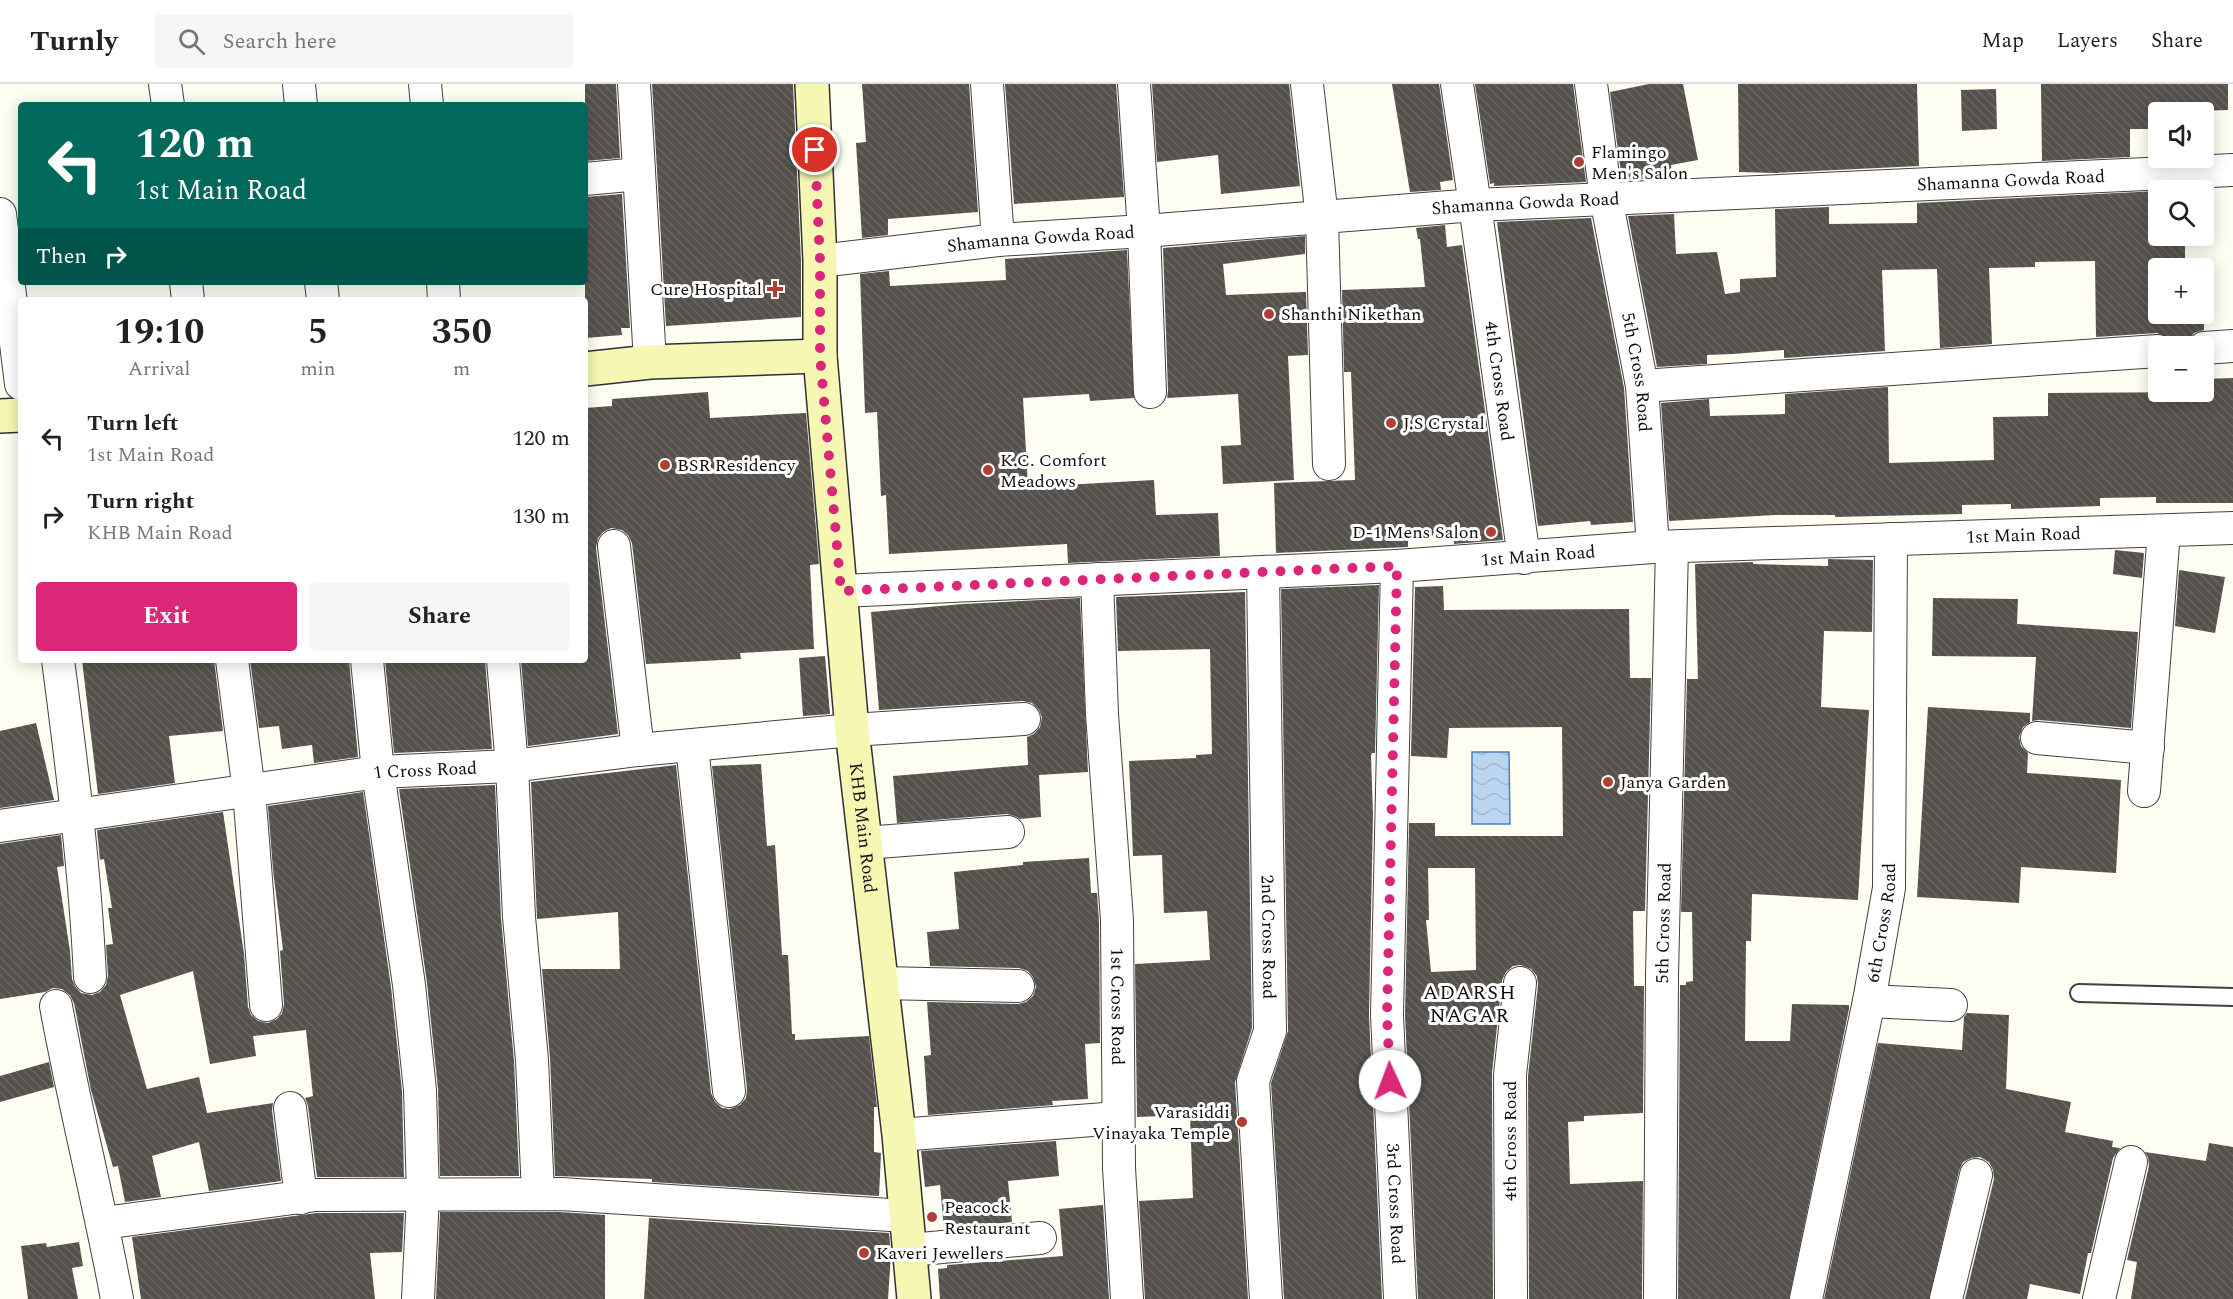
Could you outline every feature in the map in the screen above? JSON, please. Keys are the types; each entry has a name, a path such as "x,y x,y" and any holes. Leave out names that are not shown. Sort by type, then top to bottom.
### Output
{"main road":[{"name":"KHB Main Road","path":"812,84 820,261 820,356 852,730 899,1135 914,1299"},
{"path":"588,369 650,362 820,356"},
{"path":"0,416 18,415"}],"street":[{"path":"165,84 168,102"},
{"path":"299,84 301,102"},
{"path":"425,84 427,102"},
{"path":"634,84 650,362"},
{"path":"987,84 998,240"},
{"path":"1134,84 1144,231 1150,392"},
{"path":"1307,84 1322,218 1329,464"},
{"name":"4th Cross Road","path":"1457,84 1524,558"},
{"name":"5th Cross Road","path":"1591,84 1606,198 1642,386 1663,547 1660,1299"},
{"name":"Shamanna Gowda Road","path":"820,261 998,240 1475,205 2233,170"},
{"path":"588,179 639,174"},
{"path":"0,214 5,308 18,370"},
{"path":"2214,347 2233,346"},
{"path":"1642,386 2148,352"},
{"name":"1st Main Road","path":"841,591 1397,566 1663,547 2233,528"},
{"path":"2144,792 2164,531"},
{"name":"6th Cross Road","path":"1806,1299 1869,1001 1889,888 1891,539"},
{"path":"614,546 638,750"},
{"name":"3rd Cross Road","path":"1397,566 1387,1015 1400,1299"},
{"name":"2nd Cross Road","path":"1263,573 1270,1031 1253,1081 1266,1299"},
{"name":"1st Cross Road","path":"1097,579 1102,714 1117,920 1119,1168 1127,1299"},
{"path":"58,663 78,815 90,977"},
{"path":"232,663 249,791 266,1005"},
{"path":"367,663 378,772 409,985 419,1078 423,1195 418,1299"},
{"path":"503,663 512,766 519,917 532,1060 538,1194"},
{"name":"1 Cross Road","path":"0,826 378,772 512,766 638,750 852,730 1024,719"},
{"path":"2037,738 2148,748"},
{"path":"692,746 729,1091"},
{"path":"865,843 1008,832"},
{"path":"881,983 1018,986"},
{"name":"4th Cross Road","path":"1511,1299 1510,1075 1520,983"},
{"path":"1869,1001 1951,1005"},
{"path":"56,1006 117,1299"},
{"path":"290,1108 301,1197"},
{"path":"899,1135 1118,1119"},
{"path":"2099,1299 2131,1162"},
{"path":"1946,1299 1976,1175"},
{"path":"103,1223 316,1195 561,1194 906,1216"},
{"path":"910,1250 1040,1238"}],"lane":[{"path":"2079,993 2233,997"}],"water":[{"path":"1472,752 1509,752 1510,824 1472,824"}],"building":[{"path":"585,84 616,84 620,158 588,161 588,102 585,102"},
{"path":"652,84 793,84 801,261 801,317 666,326"},
{"path":"862,84 969,84 978,212 888,219 888,235 862,238 856,143 866,142"},
{"path":"1005,84 1116,84 1124,197 1014,204"},
{"path":"1152,84 1289,84 1300,186 1221,194 1218,155 1157,162"},
{"path":"1392,84 1439,84 1453,180 1440,182 1441,190 1410,192"},
{"path":"1475,84 1573,84 1586,182 1494,186 1494,183 1490,184"},
{"path":"1649,84 1683,84 1698,160 1671,165 1672,178 1622,180 1610,92"},
{"path":"1738,84 1917,84 1919,166 1775,173 1739,172"},
{"path":"2041,84 2228,84 2228,110 2214,110 2214,102 2148,102 2148,129 2130,129 2130,157 2042,161"},
{"path":"1996,89 1997,129 1962,131 1961,90"},
{"path":"2148,191 2148,246 2185,246 2185,258 2148,258 2148,324 2204,324 2204,330 2192,336 2164,336 2157,333 2096,337 2095,261 2035,262 2035,267 1989,268 1992,344 1940,348 1937,269 1882,270 1885,351 1784,358 1784,350 1707,355 1707,364 1657,367 1628,216 1674,214 1676,254 1717,252 1725,294 1740,292 1740,279 1776,277 1775,209 1829,207 1829,224 1917,223 1917,203"},
{"path":"622,194 630,328 621,328 622,335 588,338 588,297 585,297 585,285 588,285 588,197"},
{"path":"1591,218 1624,388 1633,522 1591,525 1590,521 1538,526 1497,222"},
{"path":"1445,225 1447,247 1462,245 1503,540 1454,544 1453,536 1408,535 1408,547 1276,553 1274,483 1355,480 1351,372 1344,372 1342,290 1425,287 1420,239 1418,239 1416,228"},
{"path":"1305,236 1305,254 1223,264 1226,295 1306,292 1308,355 1288,356 1294,480 1223,484 1221,446 1241,445 1238,394 1167,398 1163,248"},
{"path":"1127,250 1134,398 1090,401 1089,394 1023,398 1028,487 1154,480 1156,515 1218,513 1220,556 1068,563 1067,544 889,554 886,495 881,496 877,412 865,413 860,274 889,271 890,286 1006,280 1005,259"},
{"path":"2233,378 2233,503 2156,503 2156,497 2100,498 2100,506 2011,509 2011,504 1962,505 1962,514 1835,517 1835,515 1775,515 1669,521 1661,403 1709,399 1710,416 1785,414 1785,394 1888,387 1889,463 1994,460 1993,417 2048,416 2048,393 2148,392 2148,402 2214,402 2214,379"},
{"path":"708,392 710,418 806,413 819,564 810,565 814,649 740,653 741,659 646,664 632,543 622,530 611,528 598,538 596,548 618,734 528,746 521,663 588,663 588,408 612,406 612,399"},
{"path":"2115,550 2144,553 2142,578 2113,574"},
{"path":"1828,559 1873,560 1872,632 1824,631 1821,707 1869,710 1858,900 1752,894 1751,941 1746,941 1745,1041 1790,1041 1792,1004 1849,1005 1849,1009 1789,1299 1678,1299 1680,985 1693,981 1692,912 1681,912 1687,679 1698,679 1695,564 1753,562 1753,564 1828,566"},
{"path":"2179,570 2225,577 2215,633 2175,626"},
{"path":"1379,585 1375,753 1371,756 1373,815 1369,1015 1382,1299 1284,1299 1271,1083 1288,1031 1281,589"},
{"path":"1443,586 1444,610 1629,609 1630,678 1651,678 1645,911 1633,911 1634,986 1644,986 1643,1113 1584,1116 1584,1121 1568,1122 1570,1184 1643,1181 1642,1299 1529,1299 1528,1076 1538,985 1537,976 1531,969 1521,965 1513,966 1502,980 1492,1073 1493,1299 1418,1299 1405,1015 1409,823 1435,823 1435,836 1563,836 1562,727 1449,728 1447,758 1411,756 1415,587","holes":["1428,868 1475,868 1476,970 1431,972 1426,920 1429,920"]},
{"path":"1245,592 1252,1028 1235,1082 1248,1299 1145,1299 1139,1201 1193,1198 1190,1115 1137,1117 1135,964 1210,960 1207,911 1164,913 1162,855 1133,856 1129,761 1196,758 1196,755 1212,754 1210,649 1118,651 1116,597"},
{"path":"1080,598 1088,772 1039,775 1041,817 1020,819 1007,814 897,823 893,776 1028,765 1027,737 1034,734 1040,727 1042,717 1032,703 1023,701 879,710 871,612 963,604"},
{"path":"1933,598 2018,599 2017,624 2138,632 2131,728 2032,721 2036,657 1932,656"},
{"path":"825,656 830,714 803,716 799,658"},
{"path":"82,663 214,663 223,731 169,736 175,783 98,794"},
{"path":"250,663 349,663 358,757 314,763 312,745 282,749 279,726 259,728"},
{"path":"385,663 485,663 492,749 394,753"},
{"path":"1928,707 2030,713 2030,722 2023,727 2019,737 2021,746 2028,753 2027,773 2121,780 2116,873 2021,867 2019,903 1917,897"},
{"path":"36,723 54,800 0,808 0,731"},
{"path":"761,764 767,846 775,845 782,955 788,955 792,1034 795,1034 795,1040 869,1036 877,1107 874,1107 874,1152 881,1153 879,1196 652,1182 652,1179 555,1176 550,1058 542,969 620,969 618,912 537,919 531,782 676,765 711,1093 715,1102 722,1108 730,1109 740,1105 746,1098 747,1089 712,766"},
{"path":"495,785 501,918 514,1061 519,1176 440,1176 438,1089 427,983 399,789"},
{"path":"363,792 391,987 402,1091 404,1177 317,1177 305,1098 313,1096 306,1030 253,1036 256,1056 210,1064 193,971 120,995 147,1089 199,1077 207,1113 273,1103 281,1181 209,1191 199,1142 152,1156 161,1197 125,1202 118,1166 113,1167 91,1090 74,1003 70,995 62,989 53,988 45,992 0,999 0,844 61,835 64,866 57,867 72,979 81,993 92,995 100,992 106,985 108,976 106,945 113,944 108,908 112,908 104,859 100,860 97,830 223,812 244,954 248,1007 251,1015 258,1021 268,1023 277,1019 282,1013 284,1004 280,951 283,950 268,806"},
{"path":"1089,858 1091,893 1097,893 1099,921 1100,1043 1085,1044 1088,1099 1052,1101 1053,1105 928,1115 924,1056 931,1055 927,1002 1018,1004 1026,1002 1033,996 1036,987 1028,971 1019,968 930,966 927,932 959,929 954,872 1023,865 1023,862"},
{"path":"1967,1013 2009,1015 2006,1089 2071,1102 2065,1132 2113,1141 2112,1147 2120,1148 2113,1158 2091,1253 2088,1253 2080,1294 2030,1284 2027,1299 1965,1299 1994,1179 1989,1162 1980,1157 1963,1162 1959,1171 1929,1299 1824,1299 1878,1043 1962,1050 1964,1017"},
{"path":"49,1062 54,1087 0,1102 0,1076"},
{"path":"1056,1141 1059,1176 1008,1181 1012,1222 944,1229 940,1185 925,1187 921,1151"},
{"path":"2209,1143 2233,1147 2233,1299 2131,1299 2137,1262 2127,1260 2149,1166 2145,1152 2206,1161"},
{"path":"1103,1205 1109,1299 940,1299 938,1269 947,1268 947,1265 1063,1256 1059,1209"},
{"path":"440,1212 560,1212 605,1215 605,1299 436,1299"},
{"path":"317,1213 404,1213 402,1252 370,1253 375,1299 141,1299 132,1237"},
{"path":"649,1218 889,1233 891,1254 888,1299 644,1299"},
{"path":"79,1242 83,1266 72,1268 78,1299 28,1299 21,1246 46,1243 47,1247"}],"place":[{"name":"Flamingo Men's Salon","path":"1579,162"},
{"name":"Cure Hospital","path":"775,289"},
{"name":"Shanthi Nikethan","path":"1269,314"},
{"name":"J.S Crystal","path":"1391,423"},
{"name":"BSR Residency","path":"665,465"},
{"name":"K.C. Comfort Meadows","path":"988,470"},
{"name":"D-1 Mens Salon","path":"1491,532"},
{"name":"Janya Garden","path":"1608,782"},
{"name":"Varasiddi Vinayaka Temple","path":"1242,1122"},
{"name":"Peacock Restaurant","path":"932,1217"},
{"name":"Kaveri Jewellers","path":"864,1253"}],"district":[{"name":"ADARSH NAGAR","path":"1470,1004"}],"route":[{"path":"815,150 820,261 820,356 841,591 1397,566 1387,1015 1390,1081"}]}
